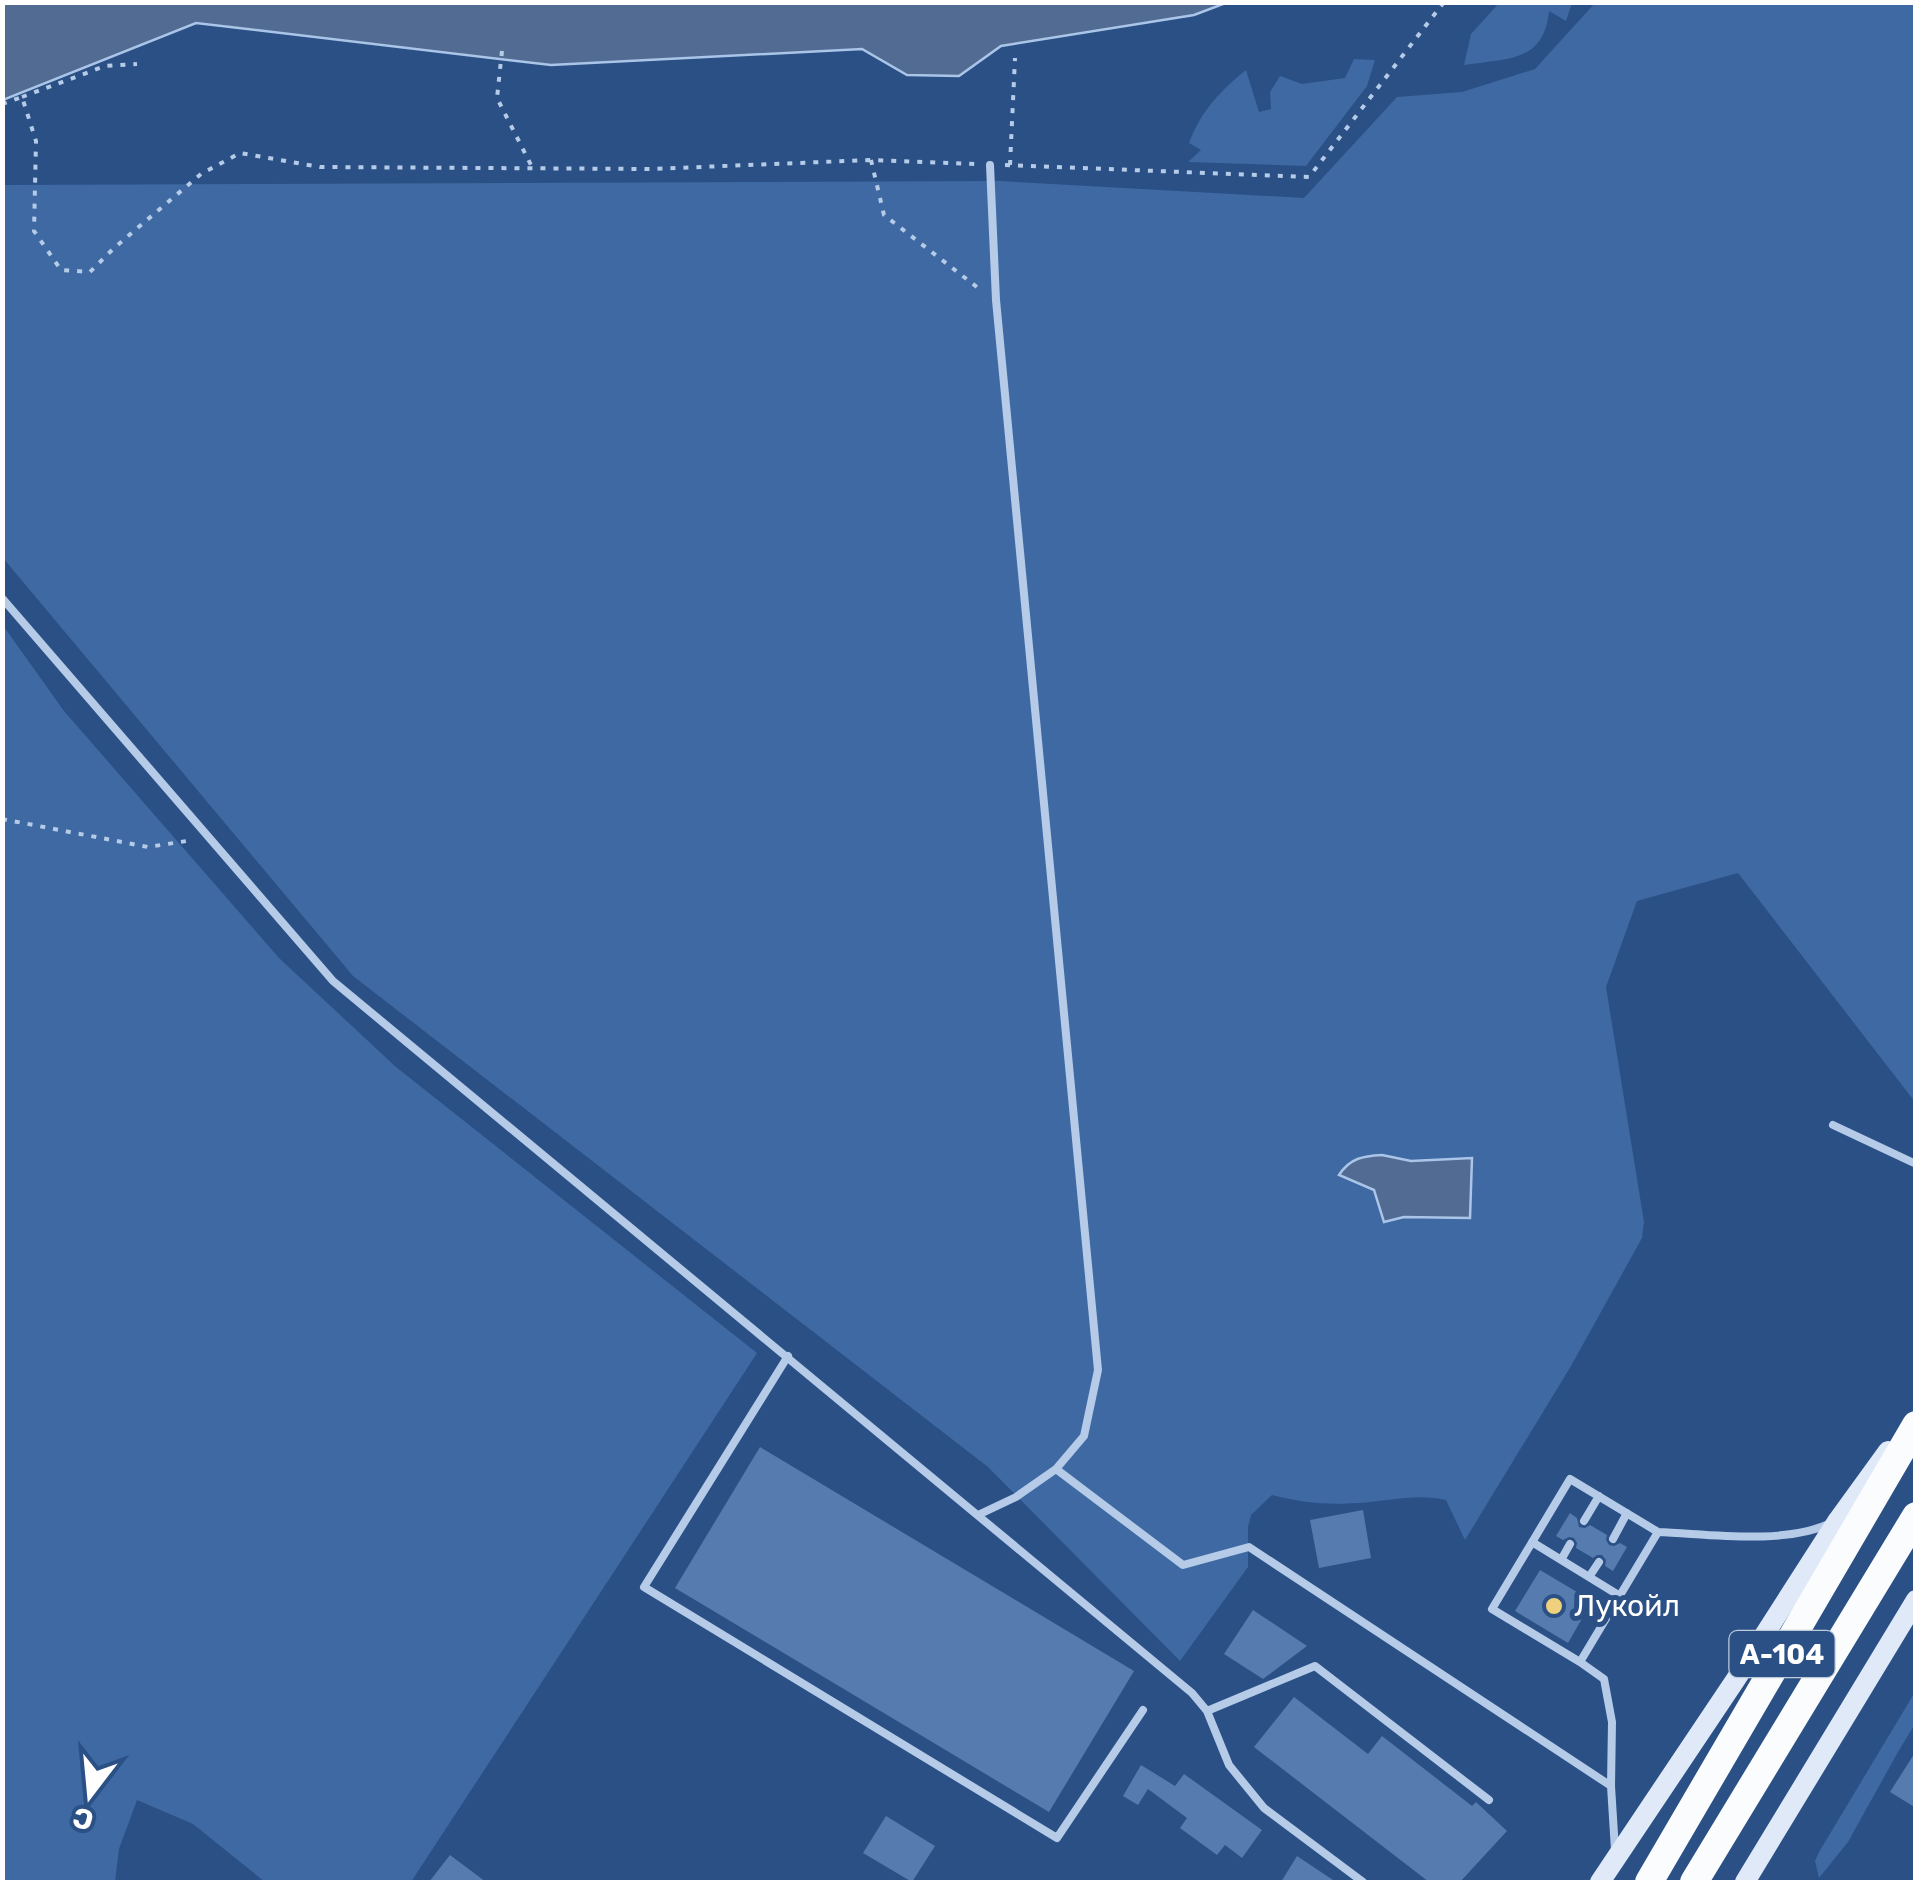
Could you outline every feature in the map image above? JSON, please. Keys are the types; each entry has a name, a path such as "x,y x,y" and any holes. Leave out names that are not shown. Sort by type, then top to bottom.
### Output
{"highway":[{"name":"А-104","path":"1648,1882 1916,1426"},
{"name":"А-104","path":"1694,1882 1916,1516"}],"main road":[{"path":"1600,1882 1838,1520 1916,1413"},
{"path":"1745,1882 1916,1600"}],"lane":[{"path":"978,1515 1016,1496 1056,1468 1084,1436 1098,1370 996,300 990,164"},
{"path":"2,598 333,981 1192,1693 1206,1712 1229,1766 1264,1808 1363,1882"},
{"path":"1833,1126 1916,1164"},
{"path":"788,1356 644,1587 1058,1838 1143,1710"},
{"path":"1056,1468 1183,1565 1249,1547 1611,1786"},
{"path":"1616,1857 1612,1722 1604,1680 1492,1608 1570,1479 1658,1532 1759,1536 1813,1531 1838,1520"},
{"path":"1584,1522 1599,1496"},
{"path":"1612,1538 1628,1514"},
{"path":"1580,1662 1658,1532"},
{"path":"1532,1542 1620,1596"},
{"path":"1561,1560 1570,1544"},
{"path":"1589,1577 1598,1562"},
{"path":"1206,1712 1314,1666 1489,1800"}],"path":[{"path":"22,97 36,141 34,231 61,270 90,272 201,174 240,153 320,168 651,169 871,160 1309,177 1444,2"},
{"path":"502,50 497,98 533,169"},
{"path":"1010,165 1016,58"},
{"path":"2,104 105,66 138,64"},
{"path":"871,160 884,215 996,300"},
{"path":"2,819 148,847 207,838"}],"shaded area":[{"path":"3,2 1226,3 1194,15 1001,46 959,76 907,75 862,49 551,65 196,23 3,100"},
{"path":"1499,2 1572,3 1566,21 1549,11 1540,40 1521,55 1464,65 1471,34"},
{"path":"1595,3 1915,3 1915,1102 1738,873 1637,901 1606,987 1644,1222 1642,1238 1571,1366 1465,1540 1446,1500 1414,1497 1325,1503 1272,1495 1251,1515 1248,1567 1180,1661 988,1467 353,976 3,558 2,185 1000,181 1304,198 1397,97 1462,92 1535,69","holes":["1382,1155 1411,1161 1471,1158 1470,1217 1404,1217 1384,1221 1374,1190 1340,1175"]},
{"path":"1354,59 1375,60 1367,86 1306,166 1188,162 1201,150 1189,143 1205,111 1246,70 1259,112 1271,109 1270,92 1280,76 1302,84 1345,78"},
{"path":"2,624 64,711 279,958 396,1067 757,1353 411,1882 265,1882 193,1824 137,1800 119,1849 115,1882 3,1882"},
{"path":"1382,1155 1411,1161 1472,1158 1470,1218 1404,1217 1384,1222 1374,1190 1339,1175 1358,1159"},
{"path":"1915,1692 1915,1724 1848,1842 1819,1878 1815,1861 1819,1852"}],"building":[{"path":"760,1447 1134,1671 1049,1812 675,1588"},
{"path":"1363,1510 1371,1558 1319,1568 1310,1520"},
{"path":"1570,1513 1577,1518 1579,1527 1590,1525 1607,1535 1609,1545 1620,1543 1627,1547 1613,1571 1605,1566 1602,1555 1593,1558 1576,1548 1574,1538 1563,1540 1556,1536"},
{"name":"Лукойл","path":"1540,1570 1592,1601 1568,1643 1515,1611"},
{"path":"1253,1610 1307,1646 1263,1679 1224,1654"},
{"path":"1294,1697 1368,1754 1382,1736 1472,1806 1476,1802 1507,1831 1460,1882 1429,1882 1254,1747"},
{"path":"1916,1751 1916,1808 1890,1792"},
{"path":"1141,1765 1175,1786 1184,1774 1262,1830 1242,1858 1225,1845 1217,1855 1180,1828 1187,1818 1148,1789 1138,1805 1123,1796"},
{"path":"886,1816 935,1846 912,1882 863,1853"},
{"path":"450,1855 486,1882 429,1882"},
{"path":"1297,1856 1336,1882 1281,1882"}],"place":[{"name":"Лукойл","path":"1554,1606"}]}
